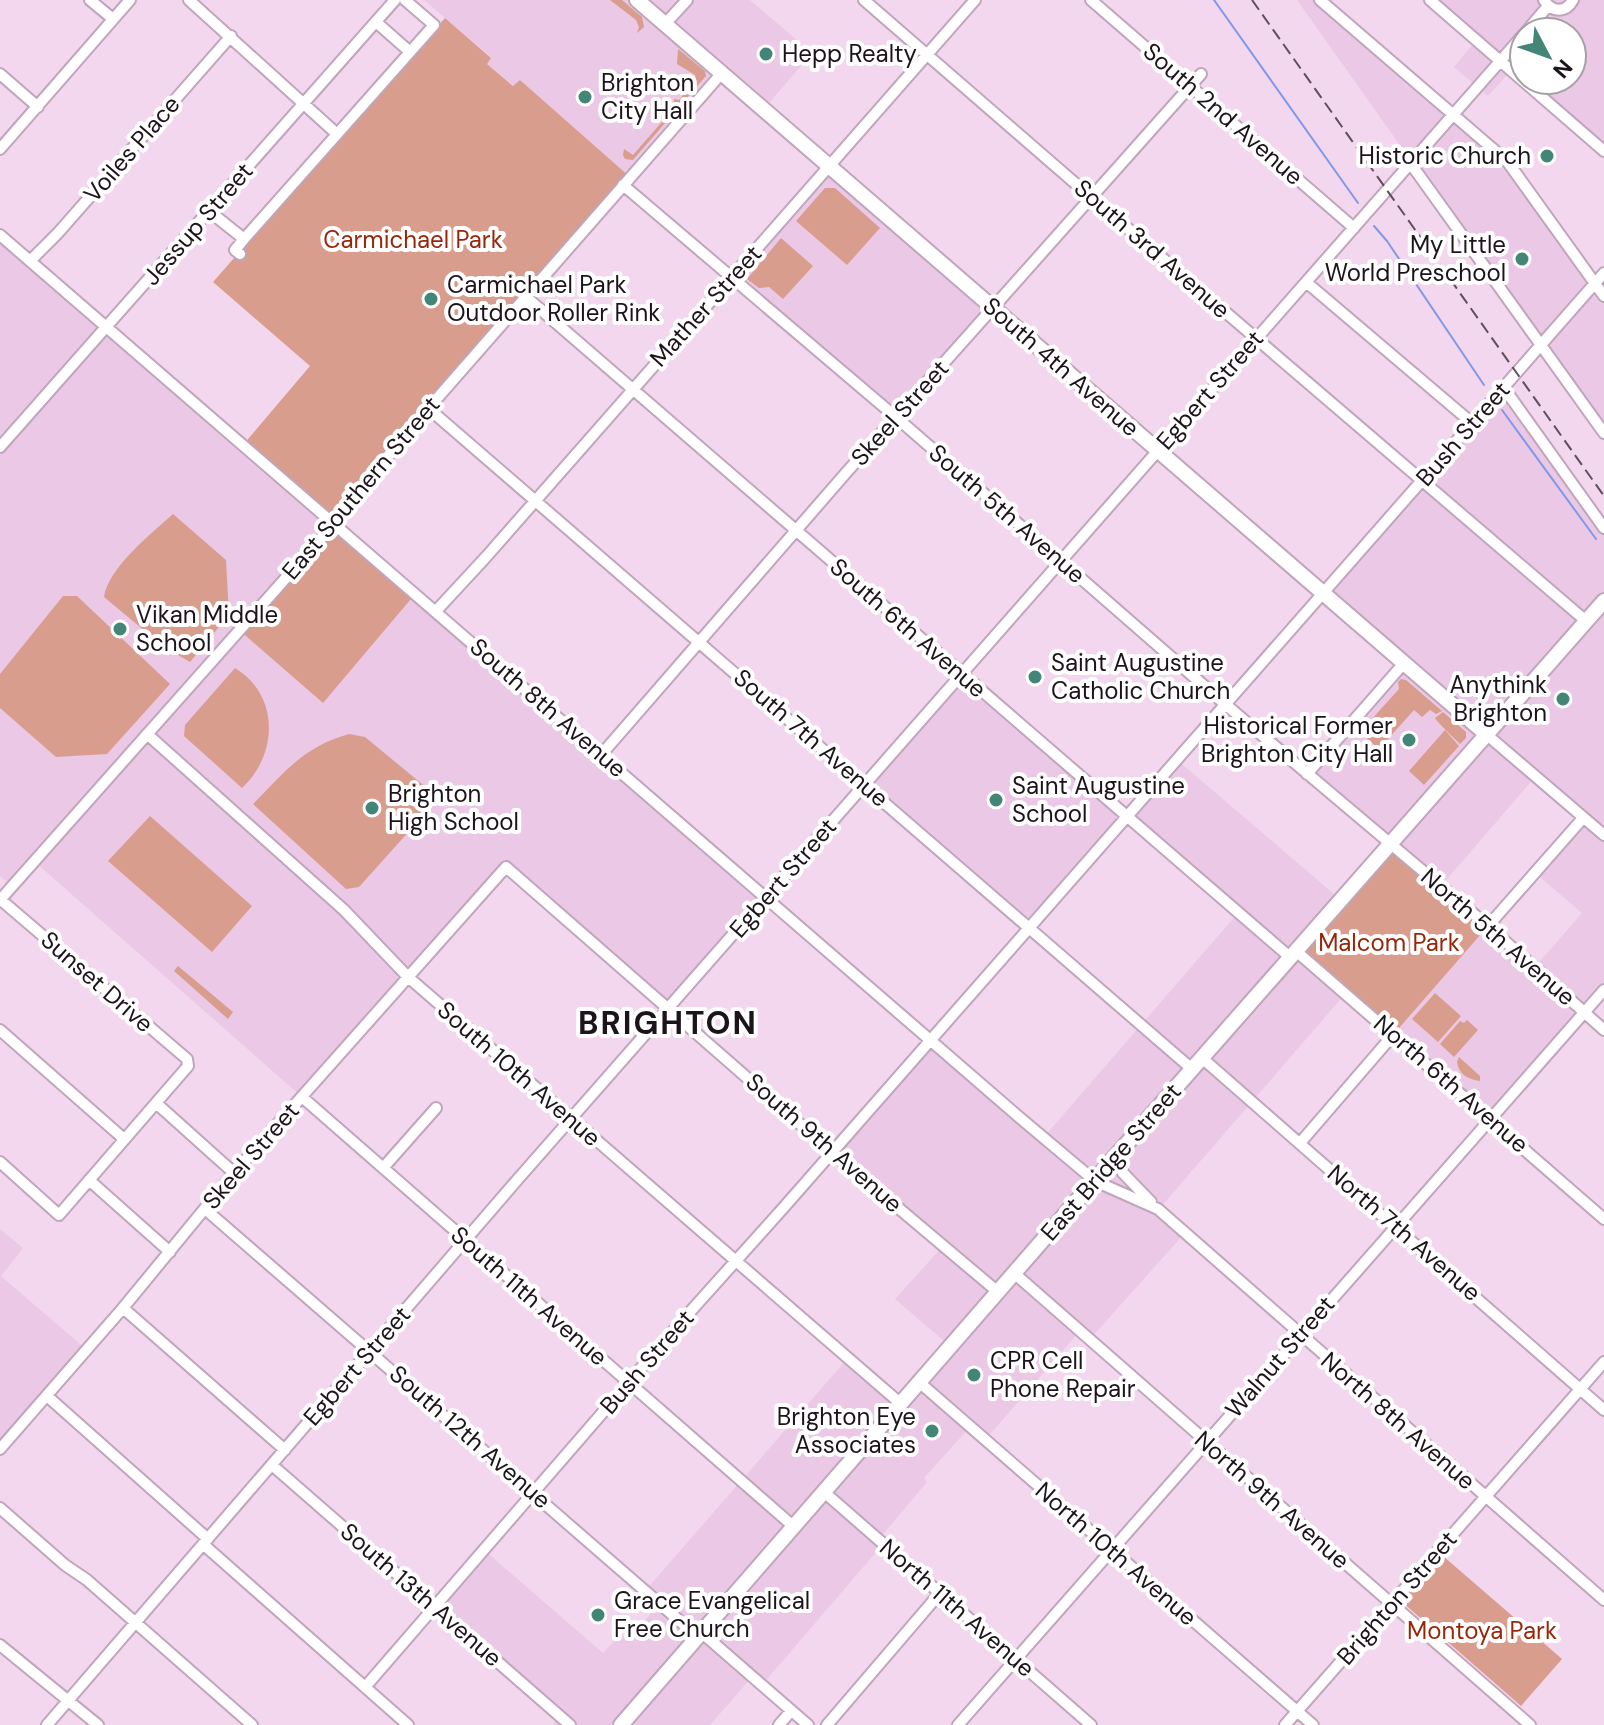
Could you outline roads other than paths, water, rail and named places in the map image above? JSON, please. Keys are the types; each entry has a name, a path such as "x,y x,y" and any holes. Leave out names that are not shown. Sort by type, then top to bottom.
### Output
{"main road":[{"name":"South 4th Avenue","path":"637,0 1486,734"},
{"name":"East Bridge Street","path":"621,1725 1604,601"}],"street":[{"path":"90,0 113,19"},
{"path":"0,149 130,0"},
{"path":"189,0 303,105 341,132"},
{"name":"Jessup Street","path":"0,447 395,0"},
{"path":"240,254 235,250 244,239 434,25 405,0"},
{"path":"665,24 687,0"},
{"name":"South 3rd Avenue","path":"864,0 1586,621"},
{"name":"Mather Street","path":"436,611 975,0"},
{"name":"South 2nd Avenue","path":"1091,0 1354,228"},
{"path":"1320,0 1507,161 1604,296"},
{"path":"1430,0 1604,151"},
{"path":"1546,3 1562,10 1573,0"},
{"path":"376,22 410,52"},
{"name":"Voiles Place","path":"30,261 231,36"},
{"name":"Egbert Street","path":"47,1725 570,1120 1508,53"},
{"path":"0,74 38,107"},
{"name":"East Southern Street","path":"0,900 334,523 428,408 721,74"},
{"name":"Skeel Street","path":"601,755 1201,74"},
{"path":"1411,164 1604,433"},
{"name":"South 5th Avenue","path":"623,185 1391,844"},
{"path":"209,211 244,239"},
{"name":"South 8th Avenue","path":"0,235 1095,1181"},
{"name":"Bush Street","path":"366,1686 628,1383 1604,273"},
{"path":"1306,282 1472,423"},
{"name":"South 6th Avenue","path":"526,297 795,532 1127,816 1294,954"},
{"path":"1504,388 1604,528"},
{"name":"South 7th Avenue","path":"428,408 1029,927 1197,1063"},
{"path":"1307,774 1404,663"},
{"name":"South 10th Avenue","path":"147,734 344,910 408,977 900,1403"},
{"path":"1486,734 1583,818 1602,829"},
{"path":"1488,926 1583,818"},
{"name":"North 5th Avenue","path":"1391,844 1604,1030"},
{"name":"Skeel Street","path":"1,1445 123,1308 234,1173 506,867"},
{"name":"South 9th Avenue","path":"506,867 832,1152 998,1292"},
{"name":"Sunset Drive","path":"0,900 187,1059 188,1066 156,1103"},
{"name":"North 6th Avenue","path":"1294,954 1393,1035 1604,1219"},
{"name":"Walnut Street","path":"958,1725 1604,990"},
{"path":"0,1030 124,1139"},
{"path":"1300,1143 1393,1035"},
{"name":"North 7th Avenue","path":"1197,1063 1300,1143 1604,1410"},
{"name":"South 11th Avenue","path":"302,1097 793,1526"},
{"path":"0,1162 59,1215 156,1103 234,1173"},
{"path":"383,1168 436,1108"},
{"name":"North 8th Avenue","path":"1116,1156 1118,1167 1158,1209 1604,1600"},
{"path":"89,1180 170,1252"},
{"name":"North 8th Avenue","path":"1095,1181 1158,1209"},
{"name":"South 12th Avenue","path":"205,1209 533,1493 808,1725"},
{"name":"North 9th Avenue","path":"1014,1273 1530,1725"},
{"path":"123,1308 285,1450"},
{"name":"Brighton Street","path":"1285,1725 1604,1362"},
{"name":"North 10th Avenue","path":"919,1382 1313,1725"},
{"path":"47,1396 408,1725"},
{"name":"South 13th Avenue","path":"272,1465 570,1725"},
{"name":"North 11th Avenue","path":"824,1492 1091,1725"},
{"path":"0,1508 252,1725"},
{"path":"827,1725 940,1593"},
{"path":"0,1645 98,1725"},
{"path":"779,1725 791,1711"}],"waterway":[{"path":"1214,0 1358,203"},
{"path":"1374,226 1484,385"},
{"path":"1502,410 1596,539"}],"railway":[{"path":"1252,0 1604,496"}],"place":[{"name":"Hepp Realty","path":"766,54"},
{"name":"Brighton City Hall","path":"585,97"},
{"name":"Historic Church","path":"1547,156"},
{"name":"My Little World Preschool","path":"1522,259"},
{"name":"Carmichael Park Outdoor Roller Rink","path":"431,299"},
{"name":"Vikan Middle School","path":"120,629"},
{"name":"Saint Augustine Catholic Church","path":"1035,677"},
{"name":"Anythink Brighton","path":"1563,699"},
{"name":"Historical Former Brighton City Hall","path":"1409,740"},
{"name":"Saint Augustine School","path":"996,800"},
{"name":"Brighton High School","path":"372,808"},
{"name":"CPR Cell Phone Repair","path":"974,1375"},
{"name":"Brighton Eye Associates","path":"932,1431"},
{"name":"Grace Evangelical Free Church","path":"598,1615"}],"district":[{"name":"BRIGHTON","path":"668,1023"}],"park label":[{"name":"Carmichael Park","path":"413,240"},
{"name":"Malcom Park","path":"1389,943"},
{"name":"Montoya Park","path":"1482,1631"}]}
